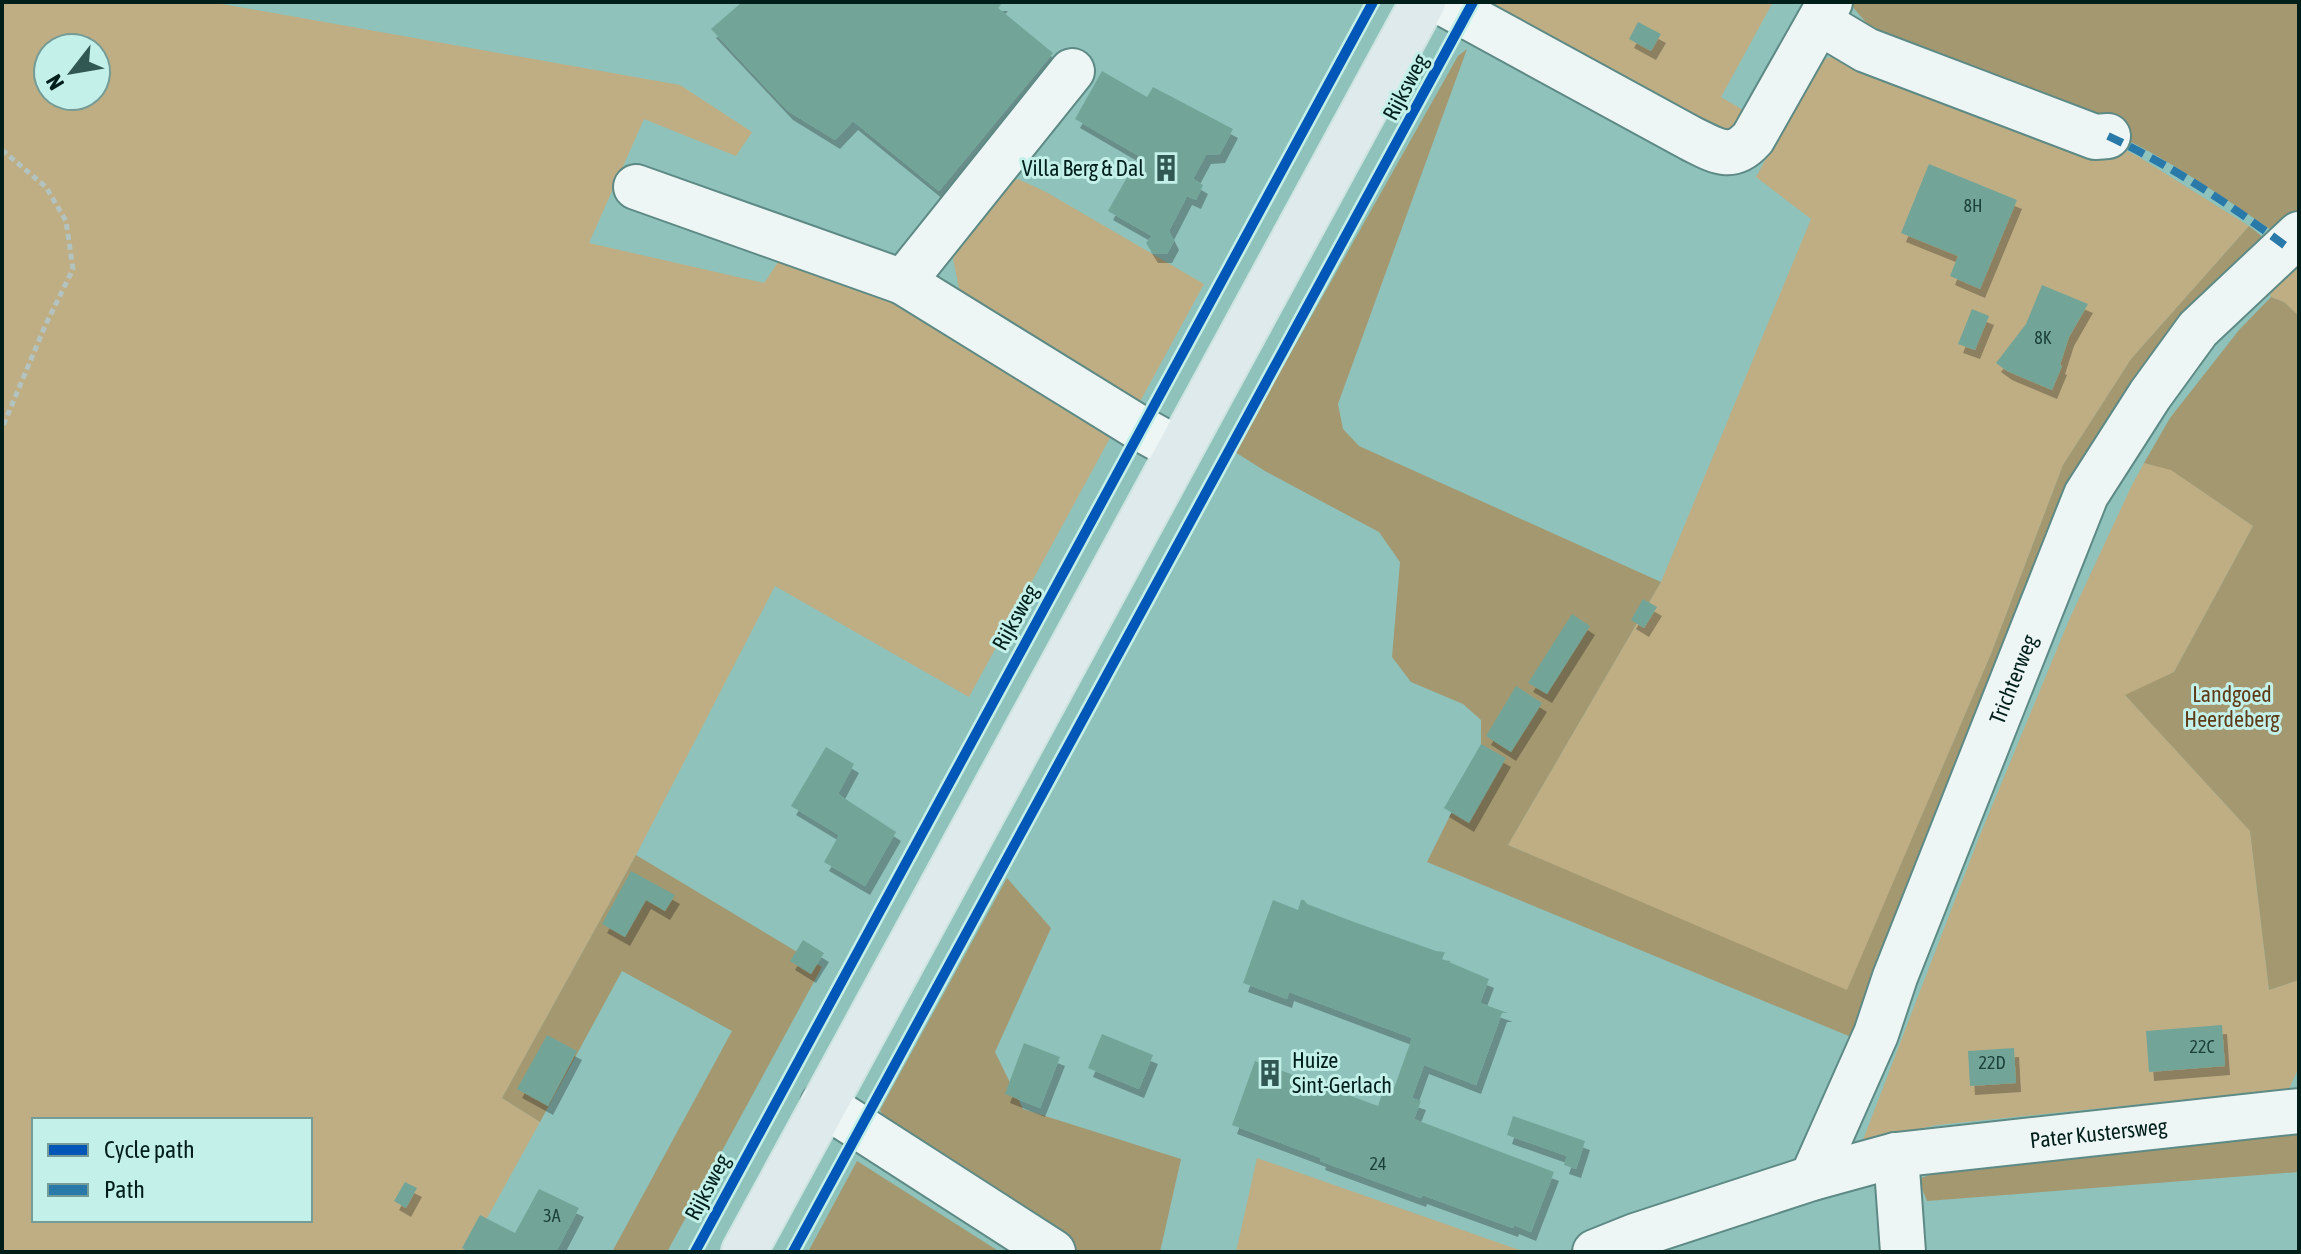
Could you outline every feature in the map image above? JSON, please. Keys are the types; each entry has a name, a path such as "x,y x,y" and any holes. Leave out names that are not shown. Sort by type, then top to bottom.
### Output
{"main road":[{"name":"Rijksweg","path":"744,1252 1423,2"}],"street":[{"path":"1441,2 1721,152 1740,149 1753,138 1825,12 1866,50 2095,137 2108,136"},
{"path":"903,282 1072,71"},
{"path":"636,187 903,282 1179,450"},
{"name":"Trichterweg","path":"1812,1178 1876,1034 1895,977 2086,495 2150,395 2198,329 2299,234"},
{"path":"823,1104 1053,1252"},
{"name":"Pater Kustersweg","path":"1595,1252 1812,1178 1896,1155 2299,1111"},
{"path":"1896,1155 1903,1252"}],"path":[{"path":"2,150 46,187 66,221 73,269 3,426"}],"shaded area":[{"path":"2,2 211,2 680,85 752,132 736,156 644,119 589,243 764,283 781,258 844,281 893,303 1110,438 969,697 775,586 636,855 502,1098 540,1122 470,1249 474,1252 2,1252"},
{"path":"1492,2 1773,2 1721,97 1748,113 1737,127 1720,130 1489,6"},
{"path":"1838,56 2108,141 2249,226 2131,359 2063,465 1991,654 1847,991 1508,845 1661,582 1811,219 1756,177 1815,68 1827,58"},
{"path":"1018,179 1046,192 1204,284 1136,409 979,316 959,288 953,259 992,188"},
{"path":"2299,226 2299,316 2284,302 2271,297 2261,273"},
{"path":"2144,463 2170,469 2253,526 2174,672 2126,696 2250,831 2269,990 2299,980 2299,1067 2289,1089 1937,1125 1878,1138 1861,1145 1978,840 2069,620"},
{"path":"1257,1158 1525,1252 1236,1252"}],"green space":[{"path":"1851,2 2299,2 2299,223 2276,233 2175,166 2110,132 1890,50"},
{"path":"1467,49 1338,404 1343,429 1359,446 1661,582 1508,845 1847,990 1991,654 2063,465 2131,359 2249,226 2275,247 2133,407 1856,1039 1427,862 1481,753 1481,720 1463,704 1411,682 1392,657 1400,562 1379,532 1235,452 1458,56"},
{"name":"Landgoed Heerdeberg","path":"2271,297 2284,302 2299,316 2299,980 2269,990 2250,831 2125,695 2174,672 2253,526 2171,470 2144,463 2170,418 2239,330"},
{"path":"636,855 822,967 667,1252 612,1252 732,1031 622,971 540,1122 502,1098"},
{"path":"1007,878 1051,928 995,1052 1023,1109 1181,1159 1160,1252 1075,1252 892,1130 880,1110"},
{"path":"2299,1134 2299,1172 1927,1201 1918,1179 1950,1168"},
{"path":"857,1161 1000,1252 808,1252"}],"building":[{"path":"742,2 1003,2 998,8 1053,53 939,191 853,121 835,140 788,111 711,29"},
{"path":"1638,22 1661,34 1651,51 1629,39"},
{"name":"Villa Berg & Dal","path":"1102,71 1147,97 1153,87 1233,129 1220,154 1206,155 1193,179 1203,185 1196,200 1187,196 1169,231 1174,241 1167,254 1153,254 1146,243 1152,236 1108,211 1139,156 1075,119"},
{"path":"1929,164 2017,200 1980,289 1950,276 1958,256 1901,233"},
{"path":"2042,285 2088,304 2069,337 2052,390 2007,371 1996,363 2026,324"},
{"path":"1972,309 1989,316 1975,350 1958,344"},
{"path":"1643,599 1657,607 1644,628 1631,620"},
{"path":"1572,614 1590,626 1547,694 1528,683"},
{"path":"1516,686 1542,703 1511,752 1486,736"},
{"path":"1481,744 1506,758 1469,823 1444,808"},
{"path":"826,747 854,764 838,794 896,832 865,886 824,862 839,835 791,806"},
{"path":"631,871 675,895 665,911 646,900 625,937 602,924"},
{"name":"Huize Sint-Gerlach","path":"1273,900 1298,910 1301,900 1304,900 1307,904 1354,922 1445,952 1442,959 1489,979 1480,1003 1508,1013 1502,1013 1476,1085 1424,1065 1412,1098 1421,1101 1414,1119 1554,1172 1531,1232 1422,1195 1421,1198 1232,1125 1255,1061 1378,1106 1384,1088 1393,1091 1412,1038 1289,992 1287,999 1243,983"},
{"path":"803,940 824,953 811,974 790,961"},
{"path":"2222,1025 2225,1066 2149,1072 2146,1031"},
{"path":"1102,1034 1153,1055 1139,1089 1088,1068"},
{"path":"547,1035 577,1051 548,1106 517,1089"},
{"path":"1024,1043 1060,1057 1040,1108 1005,1094"},
{"path":"2014,1048 2016,1083 1970,1086 1968,1051"},
{"path":"1513,1116 1585,1141 1576,1169 1564,1165 1567,1156 1507,1135"},
{"path":"405,1182 417,1188 406,1208 394,1201"},
{"path":"539,1189 579,1208 556,1252 469,1252 462,1248 480,1215 515,1233"}],"marked path":[{"path":"2108,136 2200,187 2287,247"}],"cycle path":[{"path":"695,1252 1373,2"},
{"path":"793,1252 1473,2"}],"place":[{"name":"Villa Berg & Dal","path":"1166,168"},
{"name":"Huize Sint-Gerlach","path":"1270,1073"}]}
